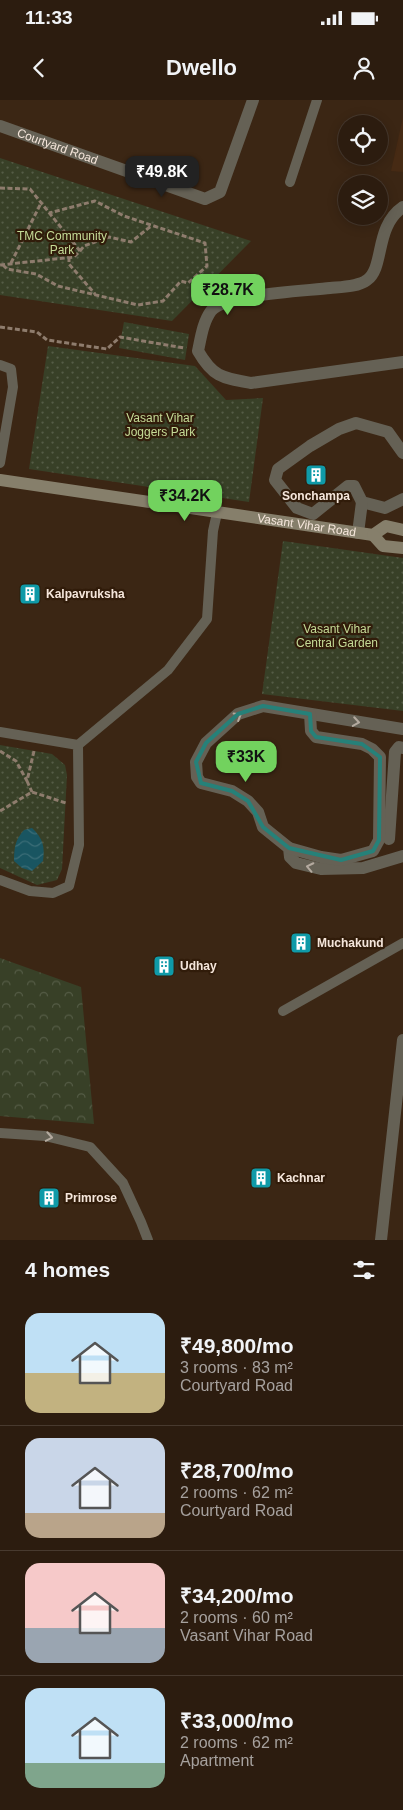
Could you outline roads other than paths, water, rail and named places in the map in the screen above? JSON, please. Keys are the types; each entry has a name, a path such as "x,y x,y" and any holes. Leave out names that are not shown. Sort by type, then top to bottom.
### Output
{"street":[{"name":"Courtyard Road","path":"0,126 205,199 220,192 253,100"},
{"path":"403,207 396,211 387,224 375,269 367,280 347,287 241,298 222,304 212,310 204,324 198,351 204,362 215,373 225,379 250,383 403,362"},
{"path":"358,533 362,502 354,486 348,486 313,514 297,508 277,483 275,480 278,468 339,428 356,424 388,432 403,453"},
{"name":"Vasant Vihar Road","path":"0,480 374,535 386,526 403,530"},
{"path":"362,502 385,508 403,499"},
{"path":"374,535 383,546 403,548"},
{"path":"310,714 311,731 316,737 362,744 372,748 380,758 379,840 374,851 341,860 321,857 288,848 263,827 258,812 248,801 232,790 201,783 197,777 196,762 206,743 238,714 263,706 403,729"},
{"path":"389,839 394,752 399,747 403,748"},
{"path":"288,848 290,857 296,863 320,869 363,868 403,856"},
{"path":"381,1240 403,1040"}],"lane":[{"path":"290,182 317,100"},
{"path":"0,365 11,369 12,387 0,463"},
{"path":"0,732 78,745 168,670 207,619 213,531 217,512"},
{"path":"0,880 30,891 53,893 69,886 79,845 78,745"},
{"path":"283,1011 403,943"},
{"path":"0,1134 45,1136 90,1147 122,1183 142,1222 148,1240"}],"water":[{"path":"32,828 41,839 44,851 43,861 32,871 22,868 14,861 15,848 19,837 24,830"}],"place":[{"name":"Sonchampa","path":"316,475"},
{"name":"Kalpavruksha","path":"30,594"},
{"name":"Muchakund","path":"301,943"},
{"name":"Udhay","path":"164,966"},
{"name":"Kachnar","path":"261,1178"},
{"name":"Primrose","path":"49,1198"}],"park label":[{"name":"TMC Community Park","path":"62,243"},
{"name":"Vasant Vihar Joggers Park","path":"160,425"},
{"name":"Vasant Vihar Central Garden","path":"337,636"}]}
